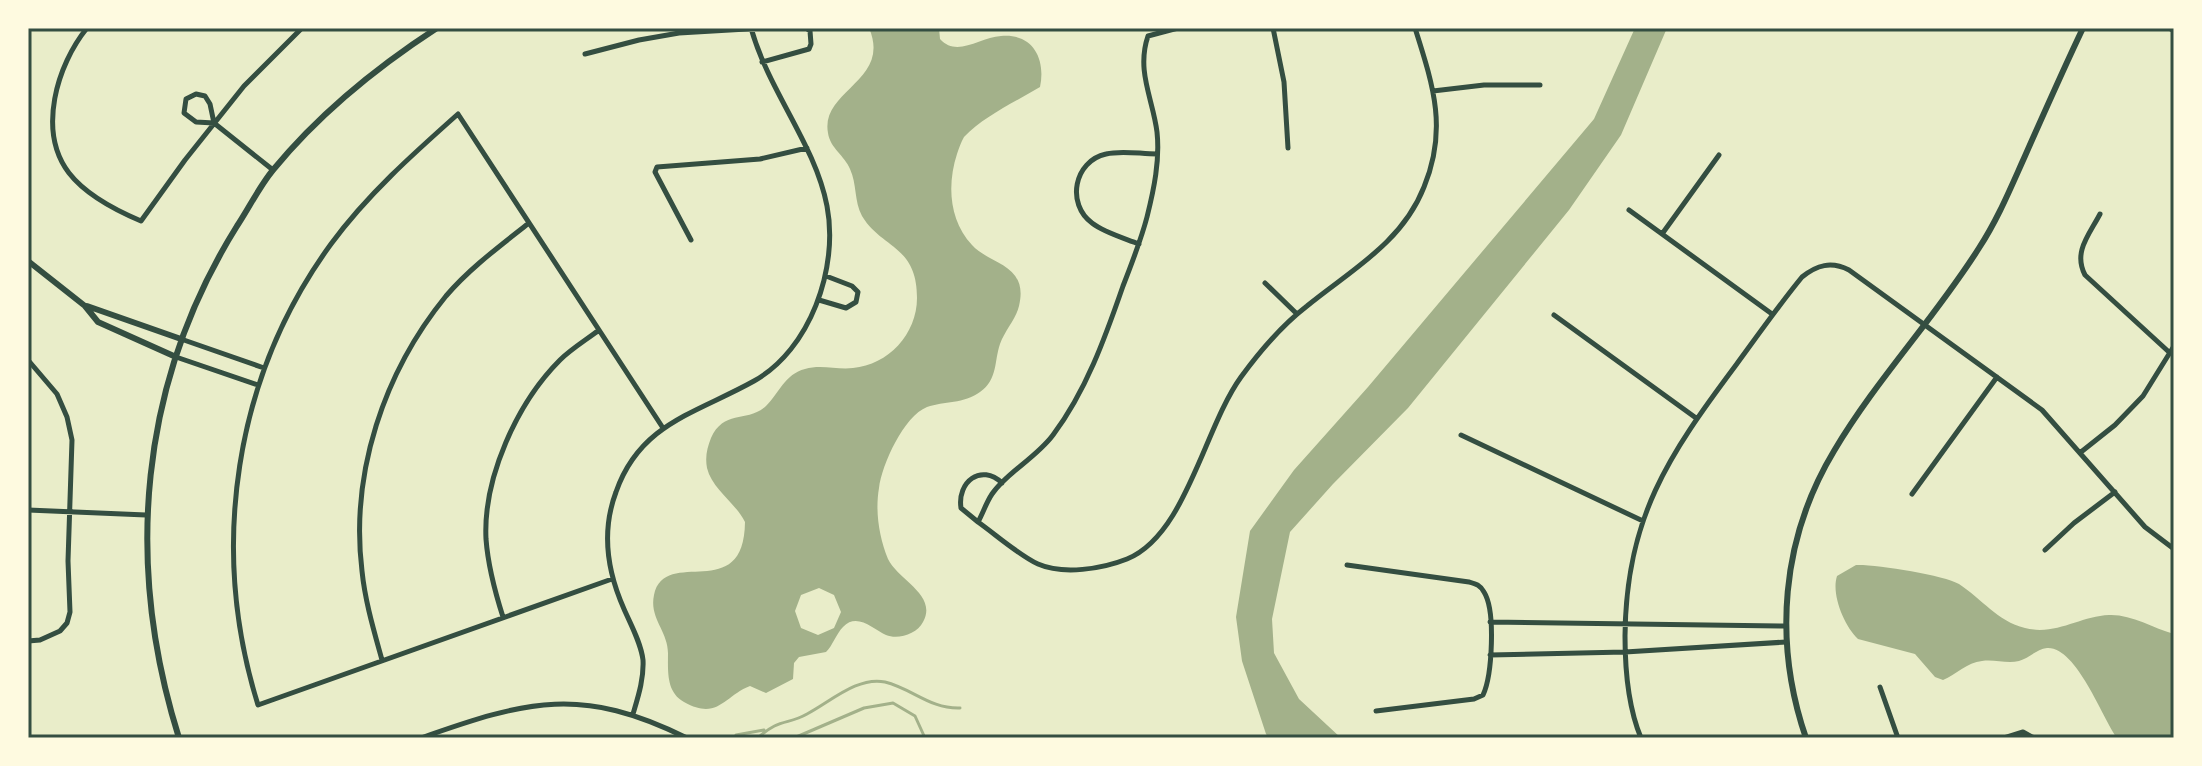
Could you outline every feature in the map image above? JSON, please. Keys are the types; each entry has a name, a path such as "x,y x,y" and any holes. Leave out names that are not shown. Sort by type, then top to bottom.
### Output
{"street":[{"path":"87,28 65,62 58,83 53,122 61,158 82,186 141,221 244,86 302,28"},
{"path":"179,738 168,704 153,633 148,590 146,515 157,432 181,339 219,257 273,170 346,96 437,28"},
{"path":"633,714 643,673 643,659 612,579 607,550 612,502 625,472 635,455 663,428 756,380 788,349 812,315 826,276 830,243 825,195 807,148 762,62 751,28"},
{"path":"585,54 679,33 764,28"},
{"path":"762,62 809,49 812,38 806,28"},
{"path":"978,522 991,495 1036,456 1076,400 1105,336 1139,244 1153,192 1157,131 1149,101 1143,51 1148,36 1178,28"},
{"path":"1273,28 1284,82 1288,148"},
{"path":"1002,483 992,475 974,475 967,480 960,500 961,508 1039,564 1060,569 1105,565 1125,560 1147,547 1169,522 1238,380 1271,339 1297,314 1382,248 1411,215 1426,184 1436,148 1437,108 1415,28"},
{"path":"1806,738 1789,681 1785,626 1791,557 1805,511 1835,449 1965,270 1995,222 2083,28"},
{"path":"1433,91 1496,84 1540,85"},
{"path":"214,123 205,96 196,94 186,99 184,113 191,121 214,123 273,170"},
{"path":"612,579 258,705 241,641 233,564 237,481 243,440 258,385 273,343 307,280 333,242 384,183 458,114 663,428"},
{"path":"691,240 673,201 657,178 657,167 760,159 807,148"},
{"path":"1139,244 1094,225 1085,217 1079,207 1076,186 1086,165 1096,157 1120,153 1157,154"},
{"path":"1662,234 1719,155"},
{"path":"1629,210 1772,314"},
{"path":"2100,214 2082,246 2079,264 2085,275 2170,353"},
{"path":"382,660 370,618 362,571 359,525 362,490 374,430 408,355 439,305 472,269 529,223"},
{"path":"28,261 85,306 98,322 176,357 258,385"},
{"path":"1641,738 1627,680 1625,624 1630,573 1643,521 1666,465 1696,418 1772,314 1802,277 1819,266 1829,264 1849,270 2042,410 2154,536 2174,549"},
{"path":"819,300 846,308 858,298 858,292 852,286 826,276"},
{"path":"1265,283 1297,314"},
{"path":"85,306 264,368"},
{"path":"1554,315 1696,418"},
{"path":"503,617 486,538 489,504 506,442 544,377 563,357 599,330"},
{"path":"2081,452 2115,425 2143,396 2174,346"},
{"path":"28,360 57,394 71,428 70,612 67,623 51,636 28,641"},
{"path":"1912,494 1997,377"},
{"path":"1461,435 1643,521"},
{"path":"2045,550 2115,492"},
{"path":"28,510 146,515"},
{"path":"1347,565 1469,582 1480,586 1487,596 1489,682 1483,695 1474,699 1376,711"},
{"path":"1490,622 1785,626"},
{"path":"1490,655 1625,652 1786,642"},
{"path":"1880,687 1898,738"},
{"path":"421,738 523,706 590,705 633,714 687,738"},
{"path":"2004,738 2023,732 2034,738"}],"shaded area":[{"path":"869,28 939,28 940,39 954,47 993,37 1012,36 1029,43 1035,50 1041,67 1040,87 990,116 964,137 954,166 951,190 955,213 964,235 980,252 1013,274 1021,292 1019,306 1000,344 993,376 986,387 967,399 934,405 918,412 902,430 881,478 878,497 880,533 893,567 915,588 925,604 926,612 920,626 912,633 896,637 859,621 848,623 826,652 799,657 794,663 793,679 766,693 750,686 713,708 696,707 678,698 671,687 667,645 653,603 661,581 673,574 719,569 732,562 741,547 745,522 707,468 707,453 716,429 729,420 759,411 798,371 817,367 853,368 878,361 906,335 916,311 917,298 911,267 905,257 870,227 862,216 850,169 828,133 828,118 834,106 864,73 874,46","holes":["819,588 834,595 841,612 834,628 818,635 801,628 795,611 801,595"]},
{"path":"1635,28 1667,28 1621,135 1569,210 1408,408 1290,532 1272,619 1274,653 1299,699 1341,738 1269,738 1242,661 1236,617 1250,531 1294,470 1594,119"},
{"path":"1856,565 1909,571 1951,581 2006,620 2025,628 2058,628 2098,616 2117,615 2174,634 2174,738 2117,738 2078,670 2058,650 2043,649 2014,662 1977,662 1943,680 1935,677 1915,654 1858,639 1844,618 1836,592 1837,576"}],"waterway":[{"path":"758,738 772,727 800,717 844,691 875,681 895,685 930,702 960,708"},
{"path":"794,738 864,708 893,703 915,716 925,738"},
{"path":"736,735 764,730"}]}
